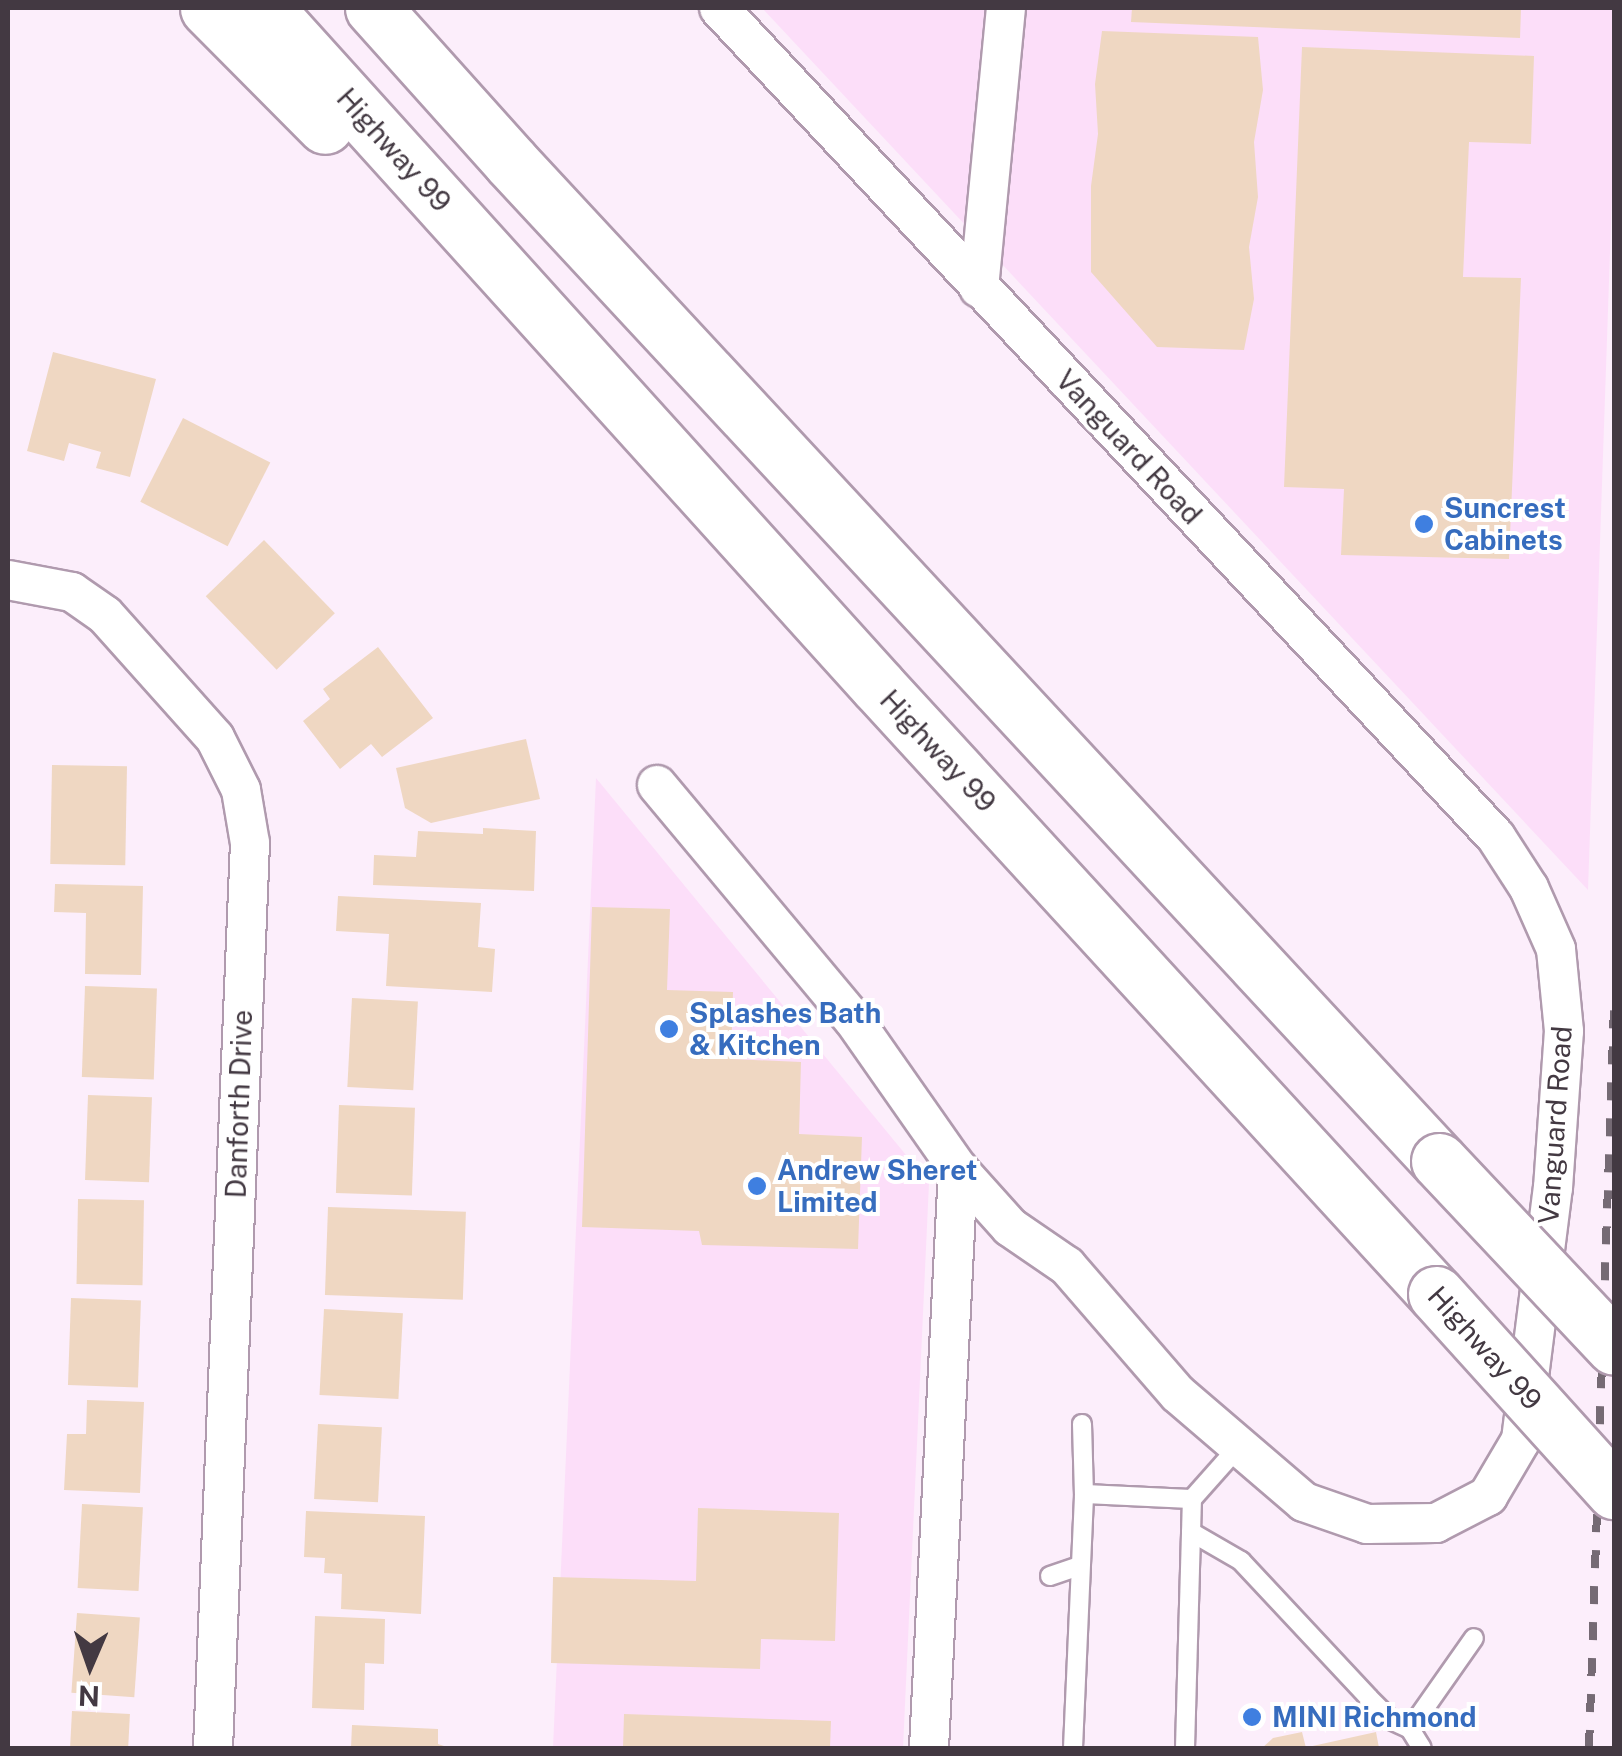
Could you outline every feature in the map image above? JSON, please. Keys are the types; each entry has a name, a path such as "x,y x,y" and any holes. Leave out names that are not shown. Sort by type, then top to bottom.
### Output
{"highway":[{"path":"208,8 878,686"},
{"name":"Highway 99","path":"265,8 1614,1491"},
{"path":"373,8 511,162 1614,1347"},
{"path":"384,8 511,162"}],"street":[{"name":"Vanguard Road","path":"657,785 853,1019 958,1169 1010,1226 1068,1266 1178,1394 1238,1446 1304,1502 1367,1524 1436,1524 1488,1496 1521,1440 1554,1188 1564,1031 1556,948 1528,888 1496,837 719,8"},
{"path":"979,288 1006,8"},
{"name":"Danforth Drive","path":"8,580 72,592 105,615 216,738 241,790 250,843 213,1748"},
{"path":"929,1748 958,1169"}],"lane":[{"path":"1073,1748 1084,1494 1082,1424"},
{"path":"1186,1748 1192,1498 1238,1446"},
{"path":"1084,1494 1192,1498"},
{"path":"1191,1532 1241,1560 1368,1698 1391,1720 1410,1729 1422,1748"},
{"path":"1050,1576 1079,1566"},
{"path":"1410,1729 1474,1638"}],"shaded area":[{"path":"762,8 1614,8 1614,136 1588,890"},
{"path":"596,778 929,1183 903,1748 553,1748"}],"building":[{"path":"1132,8 1521,8 1520,38 1131,22"},
{"path":"1102,31 1258,37 1263,90 1254,142 1258,197 1249,247 1254,299 1244,350 1157,347 1091,272 1091,186 1098,134 1095,84"},
{"path":"1302,47 1534,56 1531,144 1469,142 1463,277 1521,278 1509,559 1341,555 1344,489 1284,487"},
{"path":"53,352 156,379 130,477 96,468 101,452 69,443 64,461 27,451"},
{"path":"183,418 270,462 228,546 140,502"},
{"path":"264,540 335,613 277,670 206,596"},
{"path":"378,647 433,718 382,757 371,744 340,769 303,721 330,699 323,689"},
{"path":"526,739 540,799 431,823 405,808 396,768"},
{"path":"52,765 127,766 125,865 50,864"},
{"path":"483,828 536,831 534,891 373,885 374,855 416,857 418,831 483,834"},
{"path":"55,884 143,886 141,975 85,974 86,913 54,912"},
{"path":"338,896 481,903 478,947 495,949 492,992 386,986 389,934 336,931"},
{"path":"592,907 670,909 667,990 733,992 731,1059 801,1062 799,1134 862,1137 858,1249 702,1245 699,1231 582,1227"},
{"path":"85,986 157,989 154,1079 82,1077"},
{"path":"352,998 418,1001 413,1090 347,1087"},
{"path":"88,1095 152,1097 149,1182 85,1180"},
{"path":"339,1105 415,1108 412,1196 336,1193"},
{"path":"78,1199 144,1200 143,1285 77,1284"},
{"path":"328,1207 466,1212 463,1300 325,1295"},
{"path":"71,1298 141,1300 138,1387 68,1385"},
{"path":"324,1309 403,1313 398,1399 319,1395"},
{"path":"87,1400 144,1402 140,1493 64,1490 67,1434 86,1434"},
{"path":"318,1424 382,1427 378,1502 314,1499"},
{"path":"82,1504 143,1507 139,1591 78,1588"},
{"path":"698,1508 839,1513 835,1641 761,1639 760,1669 551,1663 553,1577 696,1581"},
{"path":"306,1511 425,1516 421,1614 341,1609 342,1574 324,1573 325,1558 304,1557"},
{"path":"77,1613 140,1617 134,1697 71,1693"},
{"path":"315,1616 385,1619 384,1664 365,1663 364,1710 312,1708"},
{"path":"72,1711 130,1714 128,1748 70,1748"},
{"path":"624,1714 831,1721 830,1748 623,1748"},
{"path":"352,1725 438,1729 438,1744 450,1748 351,1748"},
{"path":"1302,1732 1306,1748 1262,1748 1273,1738"},
{"path":"1376,1732 1379,1748 1308,1748 1308,1747"}],"railway":[{"path":"1589,1748 1614,1006"}],"place":[{"name":"Suncrest Cabinets","path":"1424,524"},
{"name":"Splashes Bath & Kitchen","path":"669,1029"},
{"name":"Andrew Sheret Limited","path":"757,1186"},
{"name":"MINI Richmond","path":"1252,1717"}]}
